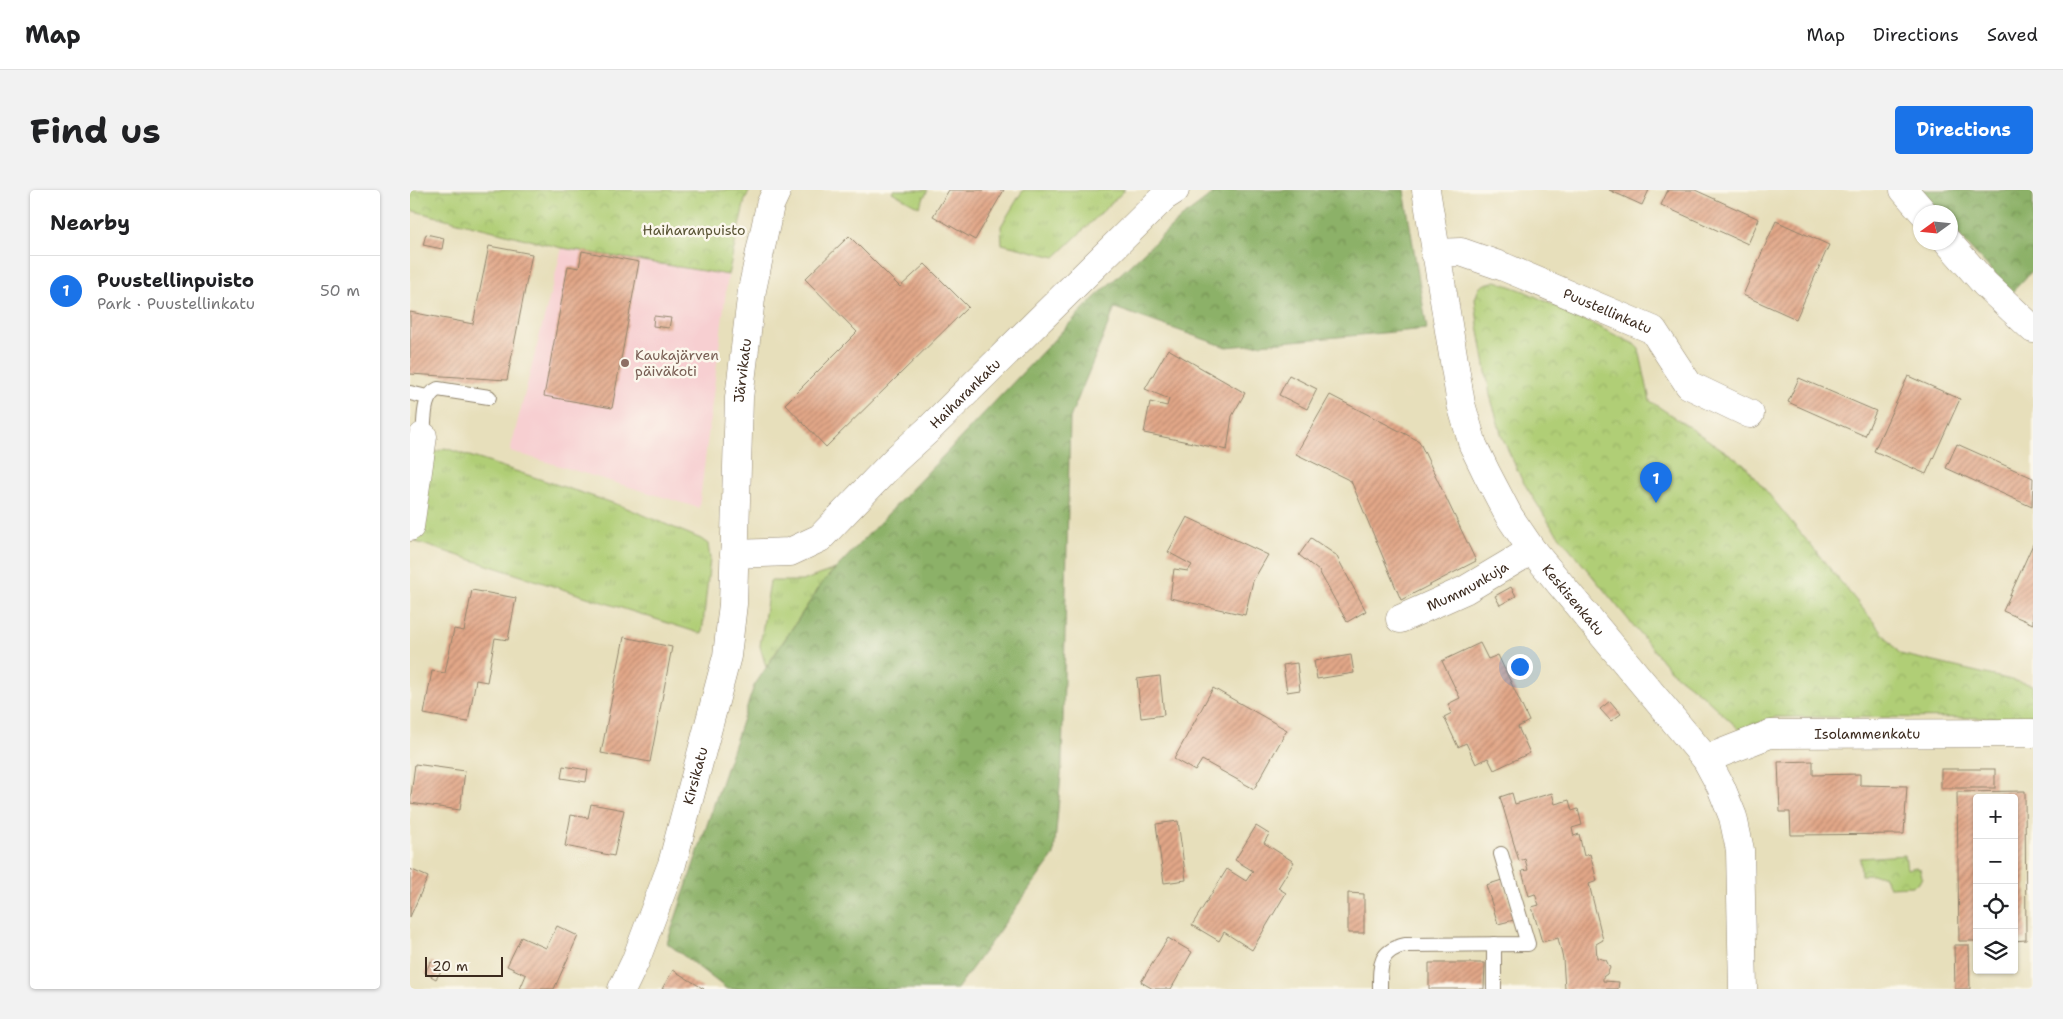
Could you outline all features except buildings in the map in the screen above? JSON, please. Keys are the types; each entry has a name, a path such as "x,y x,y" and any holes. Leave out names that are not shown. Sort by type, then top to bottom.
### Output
{"street":[{"name":"Järvikatu","path":"734,554 739,398 752,290 770,205 777,190"},
{"name":"Haiharankatu","path":"734,554 790,552 820,538 896,459 927,431 1164,197 1175,190"},
{"name":"Keskisenkatu","path":"1426,190 1461,404 1473,445 1509,516 1532,550 1706,759 1733,817 1740,850 1743,989"},
{"path":"1904,190 1917,205"},
{"path":"1955,250 1985,284 2033,329"},
{"name":"Puustellinkatu","path":"1435,253 1461,252 1504,267 1653,330 1689,384 1750,414"},
{"path":"410,527 423,436"},
{"name":"Mummunkuja","path":"1400,619 1465,590 1532,550"},
{"name":"Kirsikatu","path":"622,989 635,962 672,864 727,656 733,604 734,554"},
{"name":"Isolammenkatu","path":"1706,759 1770,734 2033,733"}],"lane":[{"path":"423,436 427,397 431,392 438,389 489,397"},
{"path":"410,393 427,397"},
{"path":"1380,989 1380,967 1386,954 1393,948 1405,945 1528,944 1502,854"},
{"path":"1494,944 1494,989"}],"shaded area":[{"name":"Kaukajärven päiväkoti","path":"562,248 728,275 699,508 510,451"}],"green space":[{"name":"Haiharanpuisto","path":"410,190 750,190 745,200 728,275 562,248 410,210"},
{"path":"894,190 928,190 919,207 892,192"},
{"path":"1023,190 1125,190 1055,257 1002,244 1001,226"},
{"path":"1218,190 1404,190 1427,329 1226,347 1115,308 1070,418 1062,764 1054,855 957,989 727,989 667,943 754,686 823,582 1089,303 1181,218"},
{"path":"1921,190 2033,190 2033,270 2012,292 1958,234 1958,205 1933,205"},
{"path":"1496,281 1524,291 1634,344 1639,349 1650,401 1744,464 1900,654 2033,685 2033,718 1776,717 1740,730 1702,695 1670,670 1551,526 1522,480 1502,437 1490,395 1478,325 1475,299 1479,288"},
{"path":"445,448 622,506 701,539 708,544 710,559 702,634 416,542 426,456"},
{"path":"835,569 823,582 766,667 760,646 770,581 802,581"},
{"path":"1905,855 1907,869 1916,867 1920,869 1922,877 1919,883 1912,886 1889,887 1883,875 1861,875 1860,858"}],"place":[{"name":"Kaukajärven päiväkoti","path":"625,363"},
{"name":"Puustellinpuisto","path":"1656,503"}]}
